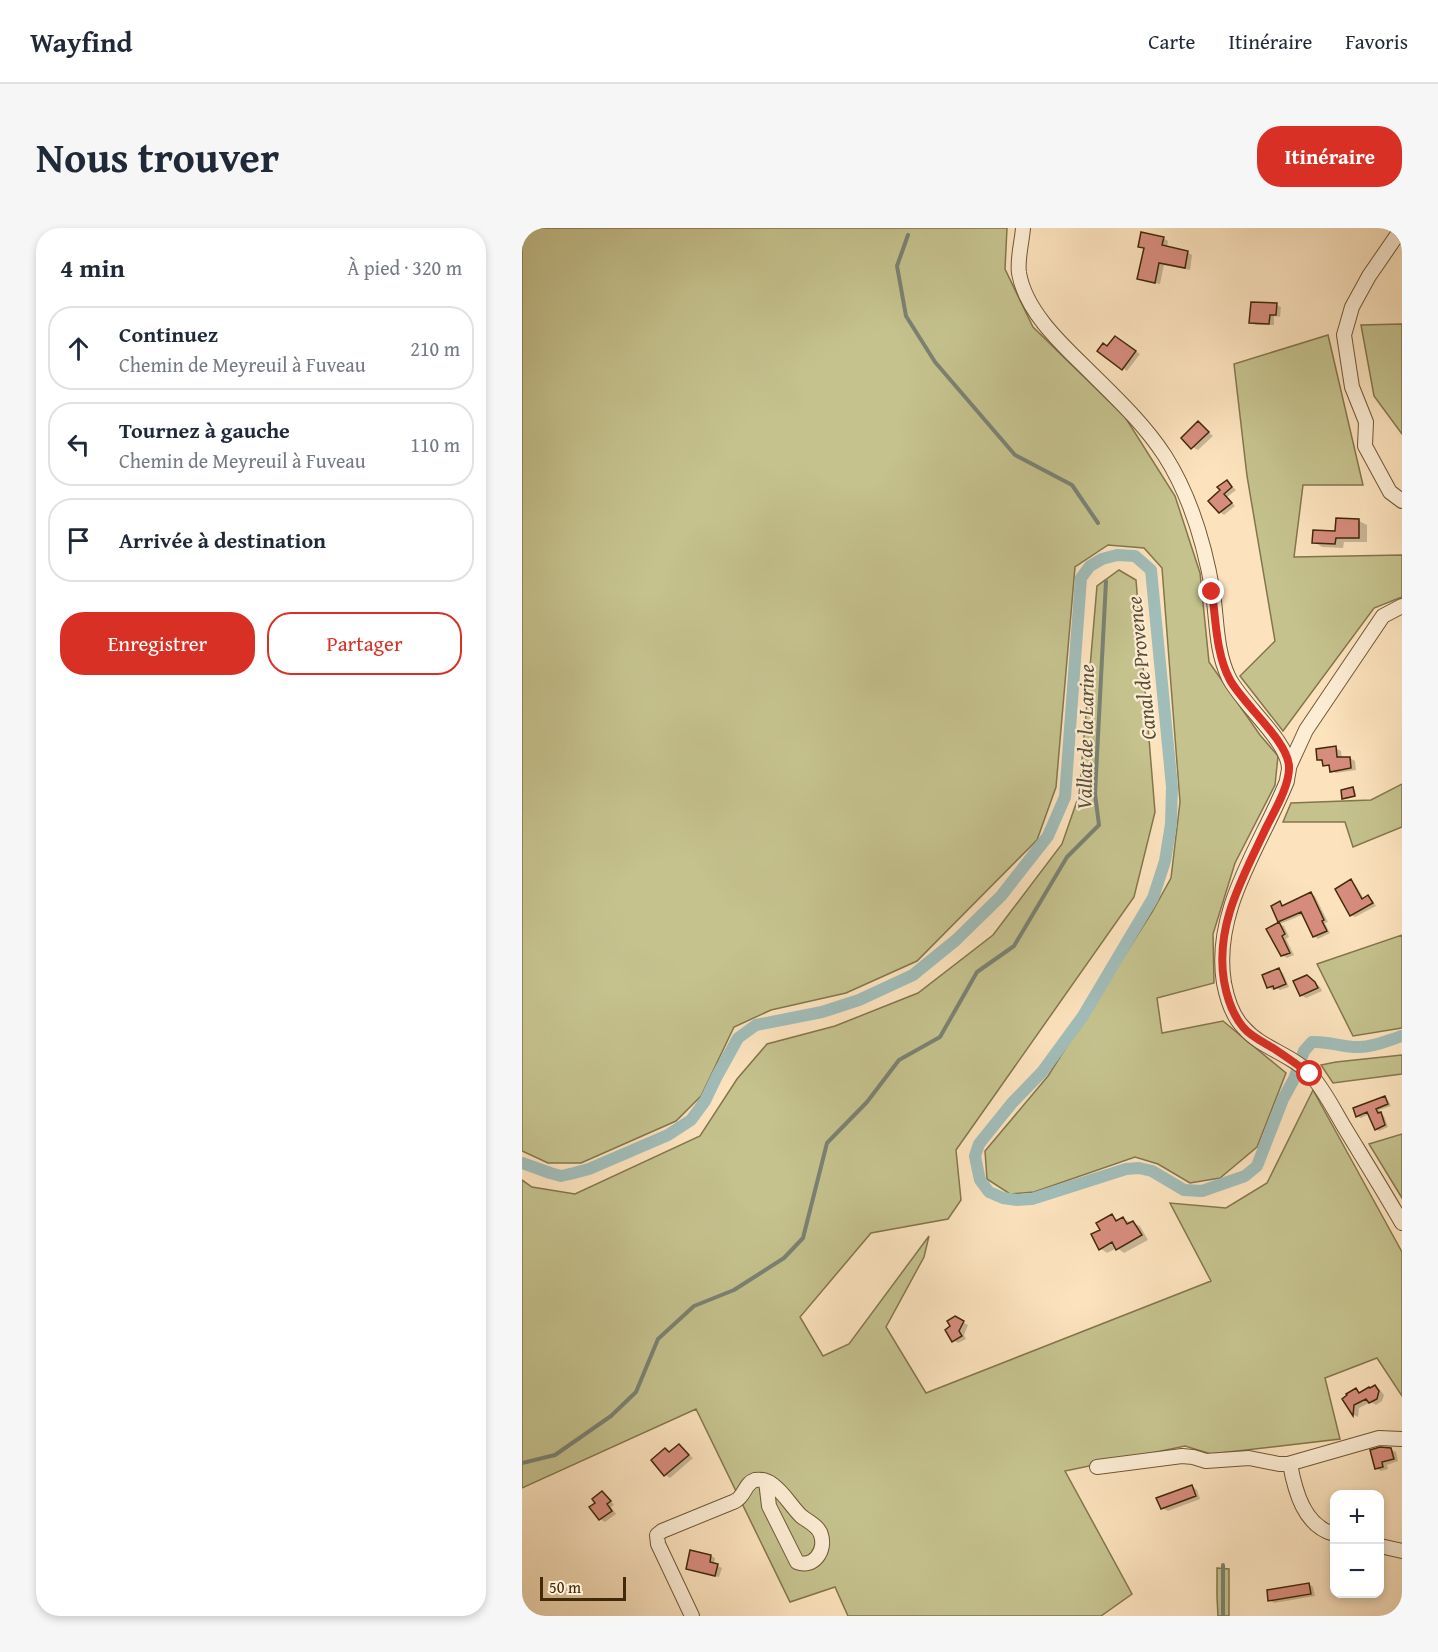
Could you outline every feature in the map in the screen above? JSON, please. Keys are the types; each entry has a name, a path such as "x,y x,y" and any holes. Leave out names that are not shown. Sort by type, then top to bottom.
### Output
{"street":[{"path":"1023,228 1018,271 1022,286 1040,320 1147,431 1166,457 1188,500 1205,557 1221,661 1242,697 1277,740 1289,767"},
{"path":"1402,228 1369,276 1352,307 1344,335 1352,387 1366,422 1365,446 1390,492 1402,501"},
{"path":"1402,606 1383,616 1306,730 1289,767 1287,781 1232,903 1225,926 1222,949 1222,972 1226,993 1233,1012 1244,1029 1310,1074 1330,1102 1402,1223"},
{"path":"1097,1467 1182,1456 1206,1461 1249,1458 1290,1464 1380,1438 1402,1439"},
{"path":"1290,1464 1297,1495 1305,1509 1311,1519 1330,1532"},
{"path":"693,1616 658,1544 657,1535 733,1502 740,1498 748,1484 756,1480 766,1481 774,1486 801,1515 818,1528 822,1545 819,1556 815,1560 802,1564 797,1562 770,1506 766,1481"},
{"path":"1384,1547 1402,1551"}],"shaded area":[{"path":"522,228 1007,228 1005,269 1033,327 1125,417 1175,496 1200,573 1209,662 1260,735 1278,756 1275,785 1235,863 1213,934 1214,983 1157,998 1162,1033 1223,1021 1286,1073 1257,1147 1220,1178 1190,1183 1158,1164 1135,1157 1034,1192 1010,1194 987,1179 985,1151 1048,1076 1152,912 1171,878 1180,802 1162,568 1144,548 1108,545 1075,567 1056,787 1037,840 917,961 846,993 771,1010 734,1027 701,1096 676,1121 581,1163 548,1163 522,1151"},
{"path":"1402,324 1402,434 1374,396 1361,325"},
{"path":"1328,335 1363,485 1303,485 1294,557 1402,555 1402,597 1374,608 1283,731 1240,676 1275,641 1247,476 1234,364"},
{"path":"1119,570 1136,580 1155,812 1134,897 956,1150 961,1200 948,1219 871,1233 800,1317 823,1356 849,1344 929,1236 924,1257 886,1327 926,1393 1211,1281 1170,1203 1226,1208 1267,1183 1313,1090 1402,1252 1402,1396 1377,1358 1325,1378 1340,1439 1211,1454 1185,1446 1065,1471 1132,1594 1101,1616 848,1616 835,1587 790,1602 696,1409 522,1488 522,1180 532,1187 575,1194 700,1136 737,1079 767,1044 835,1026 918,993 993,935 1062,844 1079,795 1097,586"},
{"path":"1402,784 1402,827 1353,847 1345,822 1283,822 1291,803 1371,800"},
{"path":"1402,935 1402,1028 1353,1036 1317,964"},
{"path":"1402,1055 1402,1074 1333,1083 1321,1065 1336,1062"},
{"path":"1402,1134 1402,1198 1369,1144"},
{"path":"1217,1568 1229,1569 1229,1616 1218,1616"}],"building":[{"path":"1141,232 1164,237 1162,245 1188,251 1185,268 1159,263 1155,283 1137,279 1144,248 1138,247"},
{"path":"1251,302 1277,303 1276,315 1270,315 1269,324 1249,323"},
{"path":"1115,336 1136,351 1122,370 1097,351 1103,343 1107,346"},
{"path":"1198,421 1209,432 1191,449 1181,438"},
{"path":"1227,480 1232,487 1224,494 1232,503 1219,513 1208,501 1220,490 1217,487"},
{"path":"1336,518 1359,519 1359,538 1336,538 1335,544 1312,543 1313,530 1335,531"},
{"path":"1336,746 1337,757 1350,757 1351,768 1330,772 1329,765 1323,766 1322,760 1317,760 1316,749"},
{"path":"1353,787 1355,796 1342,799 1341,790"},
{"path":"1351,879 1362,899 1368,895 1373,903 1350,916 1335,889"},
{"path":"1311,892 1327,931 1313,937 1301,912 1278,922 1271,906 1280,901 1282,906"},
{"path":"1279,922 1285,934 1282,936 1290,953 1281,956 1266,929"},
{"path":"1279,968 1286,984 1274,989 1273,986 1267,988 1262,975"},
{"path":"1307,975 1318,988 1300,996 1293,981"},
{"path":"1385,1096 1388,1104 1376,1109 1378,1113 1381,1112 1385,1125 1375,1130 1367,1112 1356,1117 1353,1108"},
{"path":"1112,1214 1116,1221 1123,1217 1127,1224 1133,1221 1142,1235 1116,1250 1112,1242 1099,1250 1091,1234 1100,1230 1096,1223"},
{"path":"955,1316 964,1321 959,1331 962,1336 952,1342 945,1330 950,1326 947,1321"},
{"path":"1375,1385 1379,1391 1377,1399 1369,1403 1366,1399 1354,1405 1353,1416 1342,1399 1356,1388 1359,1393"},
{"path":"679,1444 689,1455 664,1476 651,1460 665,1448 669,1452"},
{"path":"1380,1447 1391,1448 1394,1459 1382,1462 1383,1467 1375,1469 1370,1450"},
{"path":"1192,1485 1196,1496 1161,1509 1156,1498"},
{"path":"602,1491 611,1501 607,1504 612,1511 599,1520 589,1507 595,1503 592,1499"},
{"path":"690,1550 711,1555 710,1562 718,1564 715,1576 686,1569"},
{"path":"1309,1583 1311,1594 1268,1601 1267,1590"}],"waterway":[{"name":"Vallat de la Larine","path":"908,235 897,266 906,316 935,362 1015,455 1072,485 1098,523"},
{"name":"Canal de Provence","path":"522,1163 561,1176 589,1169 668,1135 691,1120 705,1101 738,1038 756,1025 822,1012 859,1000 913,975 956,940 1001,896 1048,836 1065,797 1081,578 1090,566 1102,559 1117,555 1135,556 1151,570 1172,787 1171,824 1165,861 1153,898 1083,1016 1042,1072 1012,1103 979,1144 975,1156 980,1180 989,1192 1003,1198 1032,1199 1126,1169 1139,1168 1152,1171 1184,1190 1202,1191 1245,1176 1257,1166 1304,1051 1312,1042 1365,1047 1402,1036"},
{"name":"Vallat de la Larine","path":"522,1463 555,1455 611,1416 636,1392 658,1339 694,1306 734,1290 784,1258 803,1238 827,1143 867,1102 899,1060 940,1037 977,972 1014,946 1067,857 1099,825 1095,794 1106,581"},
{"path":"1223,1565 1223,1616"}],"route":[{"path":"1212,592 1221,661 1242,697 1277,740 1289,767 1287,781 1241,880 1225,926 1222,972 1226,993 1233,1012 1244,1029 1310,1074"}]}
